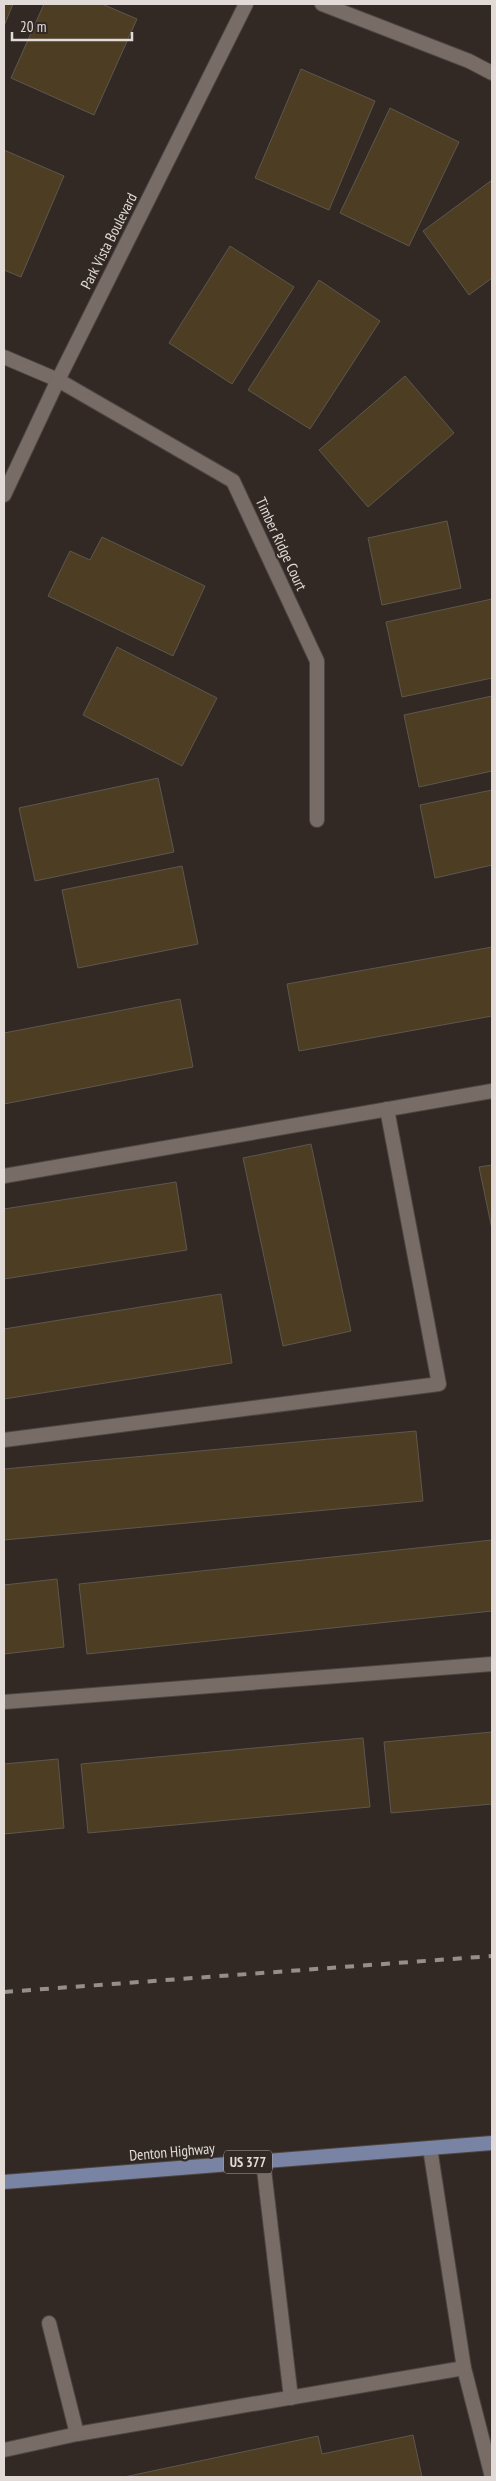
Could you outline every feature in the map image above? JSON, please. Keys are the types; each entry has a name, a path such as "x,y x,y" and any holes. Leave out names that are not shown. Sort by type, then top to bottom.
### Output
{"main road":[{"name":"Denton Highway","path":"4,2182 492,2143"}],"street":[{"name":"Park Vista Boulevard","path":"4,495 58,380 246,4"},
{"path":"322,4 469,61 492,73"},
{"name":"Timber Ridge Court","path":"4,357 58,380 233,481 317,661 317,820"},
{"path":"4,1176 492,1091"},
{"path":"4,1440 439,1384 387,1109"},
{"path":"4,1702 492,1664"},
{"path":"430,2148 464,2368 492,2477"},
{"path":"263,2161 291,2398"},
{"path":"48,2323 77,2434"},
{"path":"4,2450 77,2434 464,2368"}],"building":[{"path":"4,4 13,4 4,26"},
{"path":"44,4 102,4 137,19 94,115 11,78"},
{"path":"301,69 375,101 329,210 255,178"},
{"path":"390,108 459,142 409,246 340,213"},
{"path":"4,150 64,176 21,277 4,270"},
{"path":"492,180 492,278 469,295 423,231"},
{"path":"230,246 294,287 232,384 169,343"},
{"path":"319,280 380,321 310,429 248,390"},
{"path":"405,376 454,433 368,507 319,450"},
{"path":"447,521 461,588 382,605 368,538"},
{"path":"102,537 205,586 173,656 48,596 70,551 90,560"},
{"path":"492,599 492,678 402,697 386,622"},
{"path":"117,647 217,698 182,766 83,715"},
{"path":"492,696 492,771 419,787 404,715"},
{"path":"158,778 174,852 35,881 19,808"},
{"path":"492,790 492,865 435,878 420,805"},
{"path":"182,866 198,944 78,968 62,890"},
{"path":"492,947 492,1016 299,1051 287,984"},
{"path":"180,999 193,1067 4,1104 4,1033"},
{"path":"311,1144 351,1331 283,1346 243,1158"},
{"path":"492,1165 492,1229 479,1167"},
{"path":"176,1182 187,1250 4,1279 4,1209"},
{"path":"221,1294 232,1363 4,1399 4,1329"},
{"path":"416,1431 423,1501 4,1540 4,1469"},
{"path":"492,1540 492,1611 87,1654 79,1584"},
{"path":"57,1579 64,1647 4,1654 4,1585"},
{"path":"492,1732 492,1804 391,1813 384,1742"},
{"path":"363,1738 370,1807 88,1833 81,1764"},
{"path":"58,1759 64,1828 4,1834 4,1764"},
{"path":"413,2435 422,2477 124,2477 318,2436 322,2454"}],"railway":[{"path":"4,1992 492,1956"}]}
